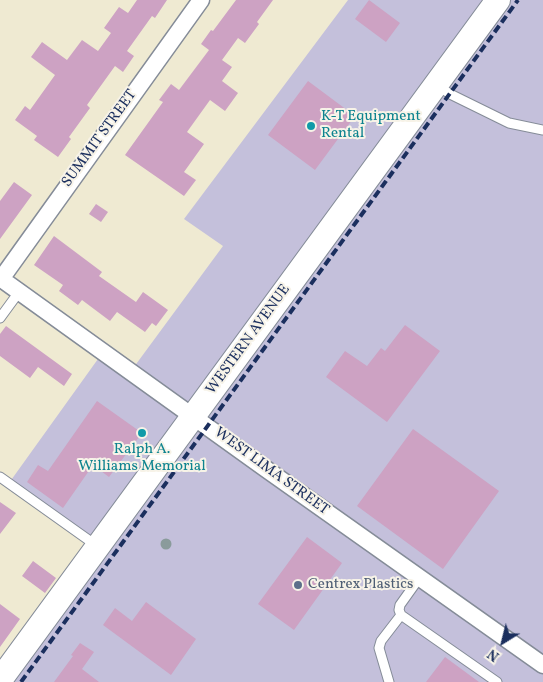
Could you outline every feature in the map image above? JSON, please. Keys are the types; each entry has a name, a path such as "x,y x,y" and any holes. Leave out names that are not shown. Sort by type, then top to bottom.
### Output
{"main road":[{"name":"WESTERN AVENUE","path":"1,677 498,0"}],"street":[{"name":"SUMMIT STREET","path":"0,278 201,0"},
{"name":"WEST LIMA STREET","path":"0,278 543,665"}],"lane":[{"path":"436,84 450,94 509,122 543,130"},
{"path":"0,318 19,292"},
{"path":"0,477 98,546"},
{"path":"420,577 400,605 401,615 496,682"},
{"path":"389,682 379,648 381,640 401,615"}],"shaded area":[{"path":"348,0 543,0 543,682 0,682 97,546 9,483 103,352 131,371 223,246 184,219"}],"building":[{"path":"137,0 167,0 155,18 152,16 127,51 134,56 123,72 115,66 87,105 90,108 69,137 71,139 58,157 34,140 37,136 15,120 25,106 30,110 55,75 31,57 42,42 67,60 82,40 98,51 111,33 104,28 119,7 128,13"},
{"path":"236,0 273,0 245,43 238,38 222,60 232,67 222,81 238,93 225,111 210,100 187,132 204,144 184,172 196,180 184,196 125,155 163,102 159,100 171,84 179,90 209,50 201,44"},
{"path":"369,0 400,23 386,42 355,19"},
{"name":"K-T Equipment Rental","path":"308,81 355,116 315,170 268,135"},
{"path":"14,182 32,195 0,239 0,201"},
{"path":"96,204 108,212 101,222 89,214"},
{"path":"54,236 102,272 99,276 136,302 143,292 168,310 156,326 152,323 145,332 117,312 110,321 82,300 78,305 59,291 63,285 34,265"},
{"path":"405,325 440,351 387,422 326,377 345,351 367,366 381,348 385,351"},
{"path":"6,326 72,374 64,386 38,367 30,378 0,356 0,334"},
{"path":"97,401 142,433 109,477 93,465 63,508 27,482 38,465 48,471"},
{"path":"413,429 499,491 443,569 357,506"},
{"path":"0,502 16,513 0,534"},
{"path":"307,537 342,563 294,630 258,604"},
{"path":"33,561 56,578 45,593 22,576"},
{"path":"146,602 196,639 171,675 103,625 115,608 132,621"},
{"path":"0,604 20,619 0,647"},
{"path":"80,643 94,652 82,669 99,682 54,682 73,656 71,655"},
{"path":"445,657 479,682 426,682"}],"railway":[{"path":"21,682 518,0"}],"place":[{"name":"K-T Equipment Rental","path":"311,126"},
{"name":"Ralph A. Williams Memorial","path":"142,433"},
{"name":"Centrex Plastics","path":"298,585"}]}
